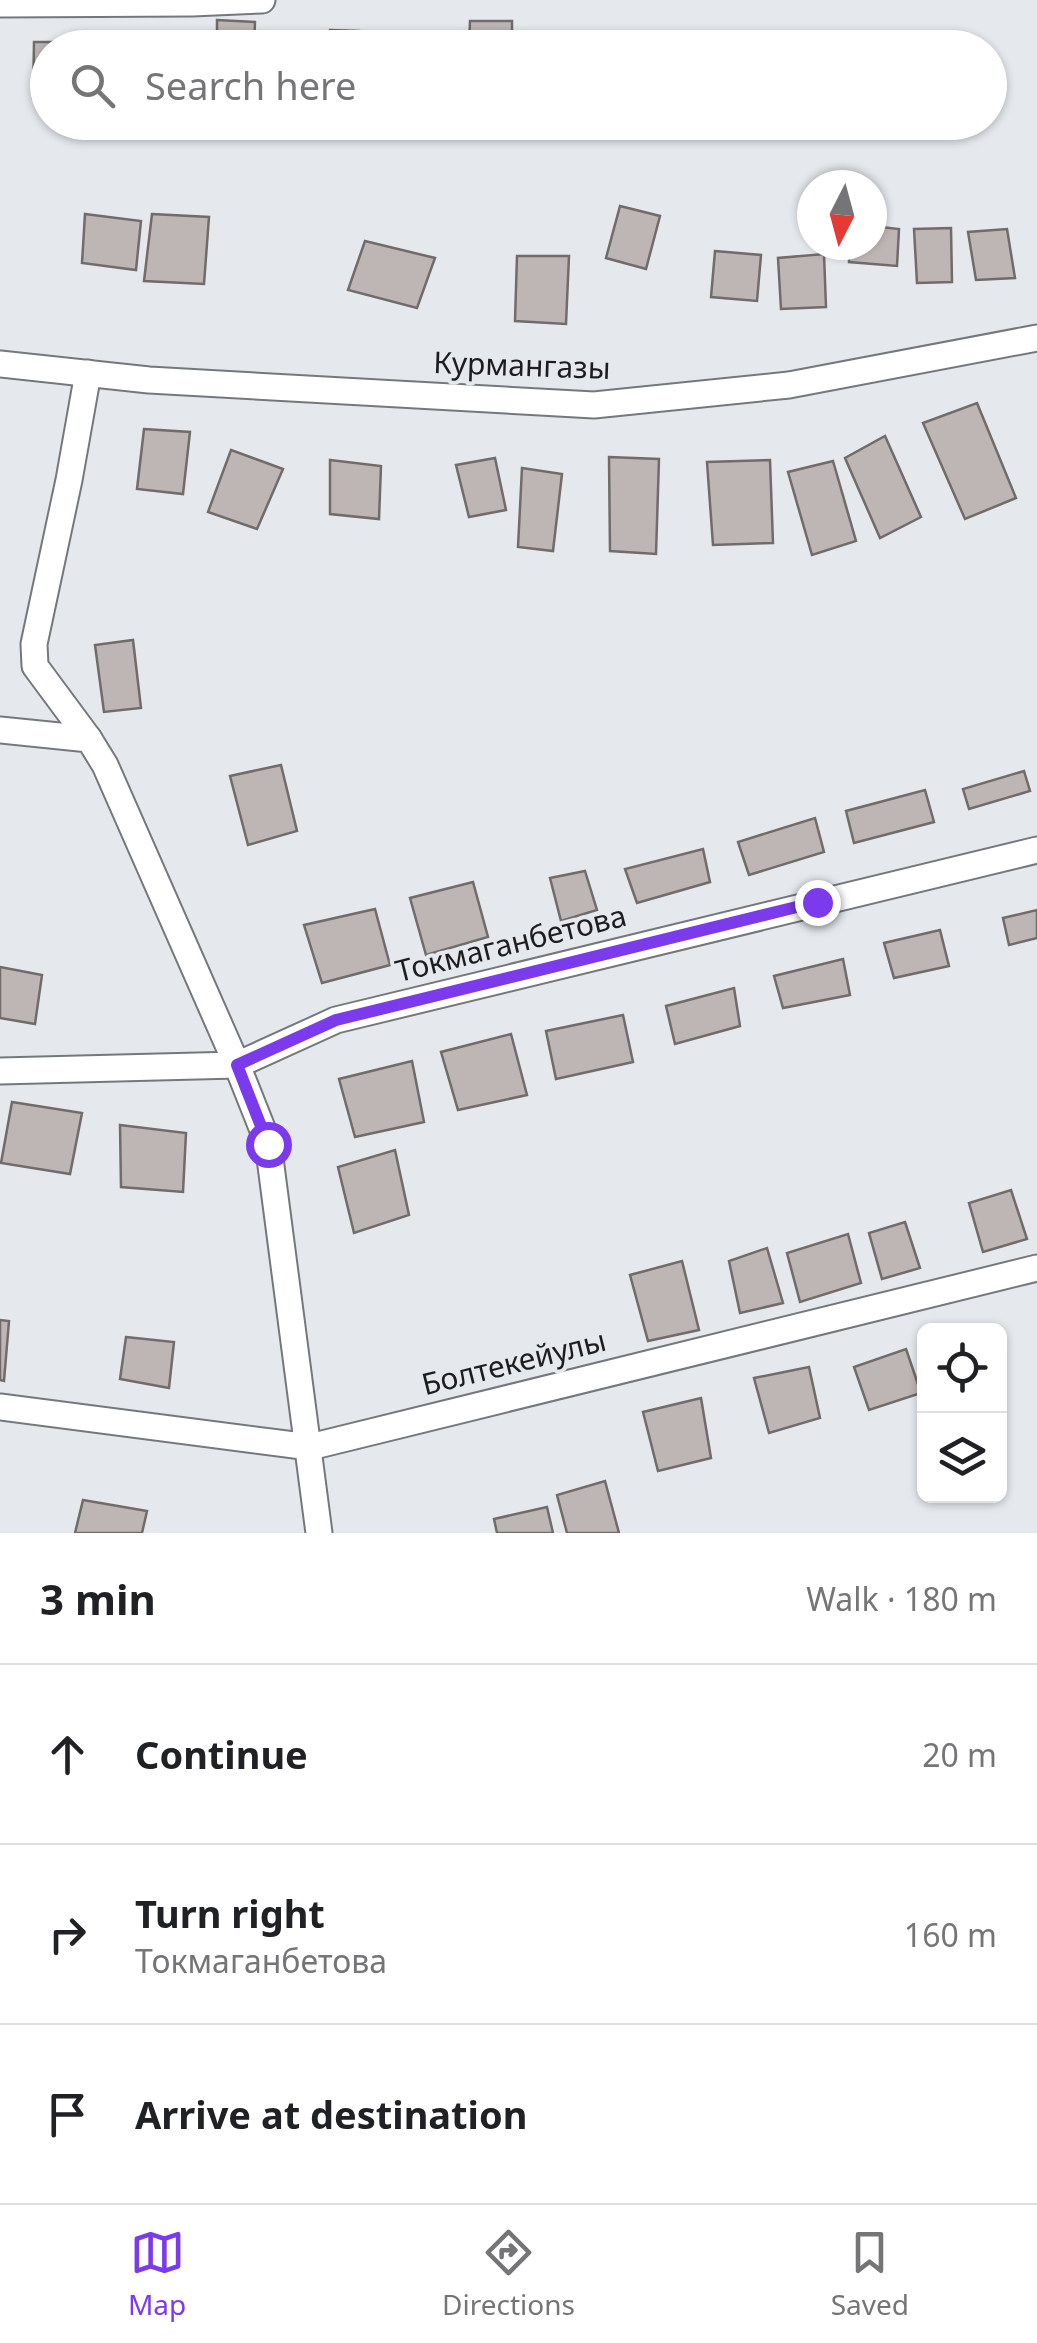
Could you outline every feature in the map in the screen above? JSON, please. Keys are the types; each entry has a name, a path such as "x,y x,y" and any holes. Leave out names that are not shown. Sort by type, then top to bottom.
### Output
{"street":[{"path":"0,4 262,0"},
{"name":"Курмангазы","path":"0,364 169,381 594,404 789,385 1037,338"},
{"path":"88,373 34,644 34,666 89,738 104,766 237,1065 268,1144 319,1533"},
{"path":"0,730 89,738"},
{"name":"Токмаганбетова","path":"0,1071 237,1065 336,1020 1037,850"},
{"name":"Болтекейулы","path":"0,1407 310,1447 1037,1268"}],"building":[{"path":"217,20 255,22 255,30 217,30"},
{"path":"470,21 512,21 512,30 470,30"},
{"path":"620,206 660,216 646,269 606,258"},
{"path":"85,214 141,221 136,270 82,263"},
{"path":"152,214 209,217 204,284 144,281"},
{"path":"887,228 899,229 897,266 849,262 887,260"},
{"path":"951,228 952,282 917,283 914,229"},
{"path":"1007,229 1015,278 976,280 968,232"},
{"path":"365,241 435,258 417,308 348,290"},
{"path":"715,251 761,255 757,301 711,297"},
{"path":"517,256 569,256 566,324 515,321"},
{"path":"778,258 824,260 826,307 781,309"},
{"path":"977,403 1016,498 965,519 923,423"},
{"path":"144,429 190,432 183,494 137,489"},
{"path":"885,436 921,517 880,538 845,458"},
{"path":"231,450 283,469 257,529 208,512"},
{"path":"609,457 659,459 656,554 610,551"},
{"path":"495,458 506,510 469,517 456,465"},
{"path":"330,460 381,466 379,519 330,514"},
{"path":"770,460 773,543 713,545 707,462"},
{"path":"833,461 856,541 812,555 788,472"},
{"path":"522,468 562,474 553,551 518,547"},
{"path":"133,640 141,708 104,712 95,645"},
{"path":"281,765 297,831 248,845 230,776"},
{"path":"1024,771 1030,791 969,809 963,789"},
{"path":"925,790 934,822 854,843 846,811"},
{"path":"815,818 824,852 749,875 738,842"},
{"path":"703,849 710,882 637,903 625,869"},
{"path":"585,871 597,910 561,921 550,878"},
{"path":"473,882 488,937 426,955 410,898"},
{"path":"375,909 390,965 322,983 304,925"},
{"path":"1037,910 1037,938 1009,945 1003,918"},
{"path":"940,930 949,966 894,978 884,943"},
{"path":"843,959 850,995 783,1008 774,976"},
{"path":"0,967 42,975 35,1024 0,1018"},
{"path":"734,988 740,1026 675,1044 666,1006"},
{"path":"623,1015 633,1062 556,1079 546,1031"},
{"path":"511,1034 527,1095 458,1110 441,1052"},
{"path":"412,1061 424,1122 355,1137 339,1079"},
{"path":"12,1102 82,1113 70,1174 1,1163"},
{"path":"120,1125 186,1133 183,1192 121,1187"},
{"path":"395,1150 409,1215 354,1233 338,1167"},
{"path":"1011,1190 1027,1239 983,1252 969,1203"},
{"path":"905,1222 920,1268 882,1279 869,1233"},
{"path":"848,1234 861,1283 800,1302 787,1253"},
{"path":"767,1248 783,1303 740,1313 729,1261"},
{"path":"682,1261 699,1330 648,1341 630,1275"},
{"path":"0,1320 9,1321 4,1381 0,1380"},
{"path":"126,1337 174,1342 169,1388 120,1379"},
{"path":"906,1349 917,1381 917,1394 869,1410 854,1367"},
{"path":"809,1367 820,1418 769,1433 754,1378"},
{"path":"701,1398 711,1458 658,1471 643,1412"},
{"path":"605,1481 619,1533 567,1533 557,1495"},
{"path":"83,1500 147,1511 142,1533 75,1533"},
{"path":"547,1507 553,1533 497,1533 494,1519"}],"route":[{"path":"268,1144 237,1065 336,1020 817,902"}]}
